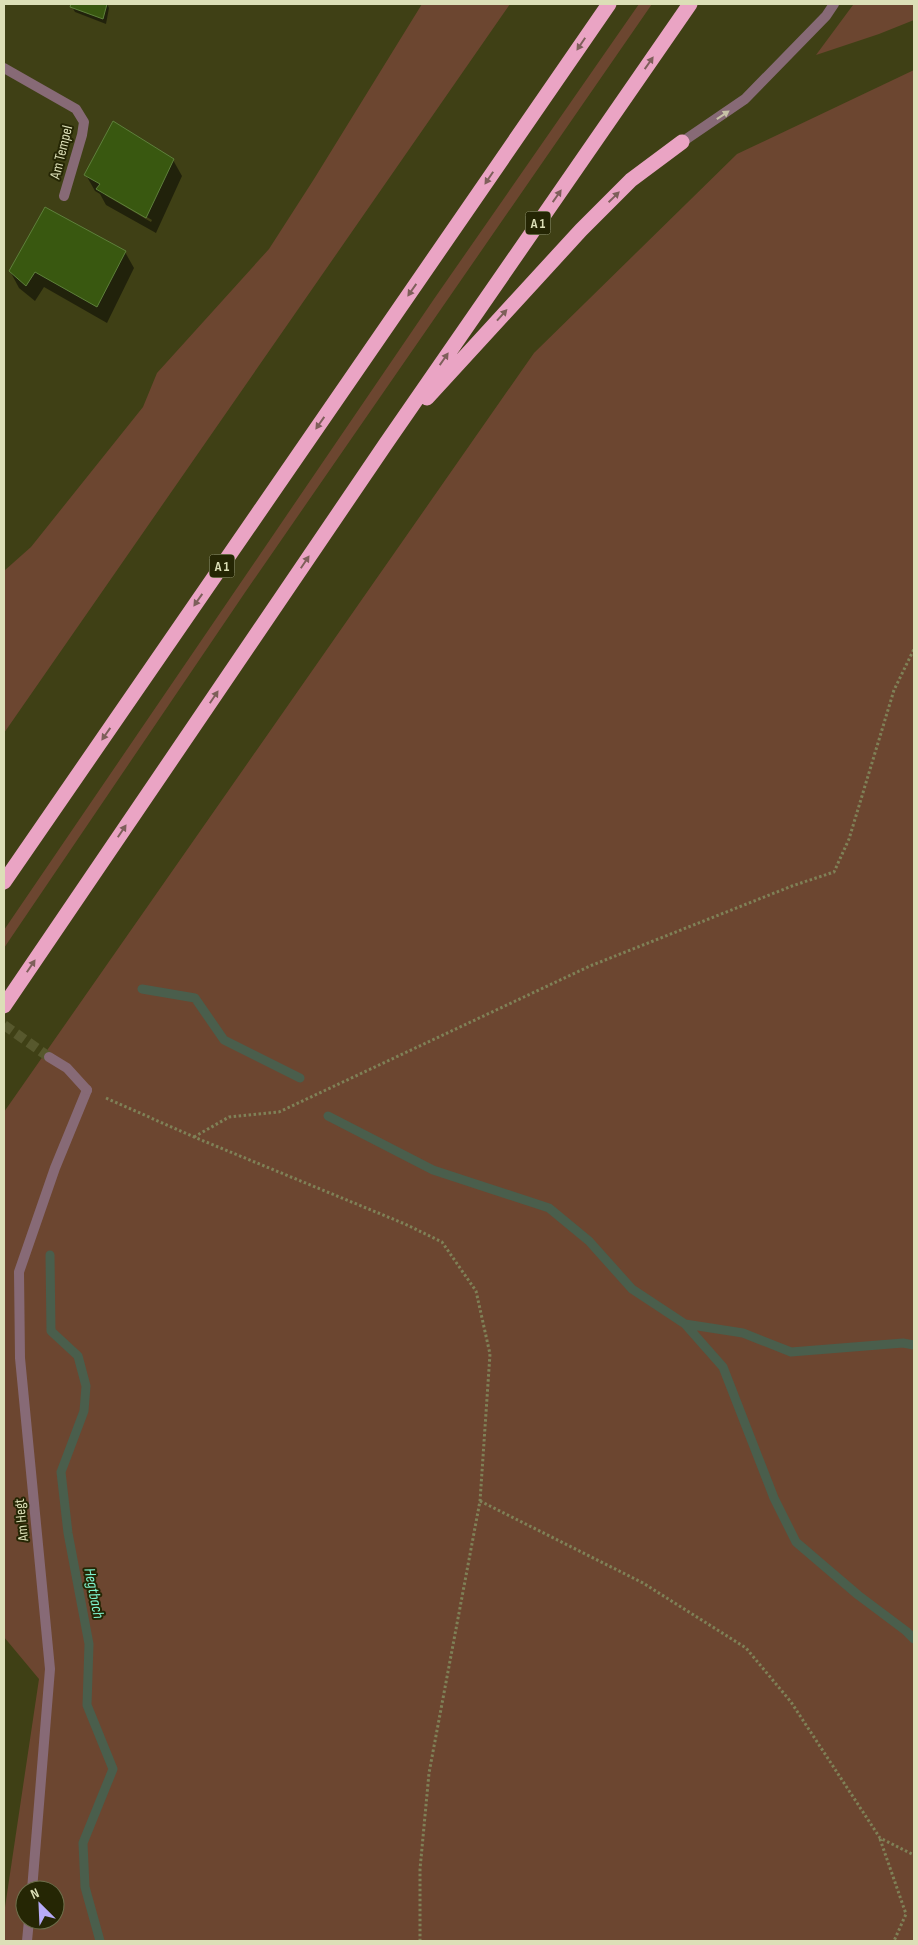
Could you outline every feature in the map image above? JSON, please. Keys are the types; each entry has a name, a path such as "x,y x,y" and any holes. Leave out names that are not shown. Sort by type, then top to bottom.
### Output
{"highway":[{"name":"A 1","path":"4,882 609,4"},
{"name":"A 1","path":"4,1006 387,442 690,4"},
{"path":"387,442 581,230 631,180 682,142"}],"street":[{"path":"682,142 746,99 826,16 834,4"},
{"name":"Am Tempel","path":"4,68 76,110 84,122 64,196"},
{"path":"49,1057 67,1068 87,1090"},
{"name":"Am Hegt","path":"33,1880 50,1669 20,1358 19,1272 55,1168 87,1090"}],"path":[{"path":"194,1137 230,1117 279,1112 590,966 792,886 834,872 850,840 894,690 914,649"},
{"path":"87,1090 194,1137 404,1224 442,1242 476,1291 490,1354 480,1501 430,1773 420,1869 420,1941"},
{"path":"480,1501 643,1583 746,1648 791,1702 880,1838 906,1914 894,1941"},
{"path":"880,1838 914,1856"}],"shaded area":[{"path":"422,4 510,4 4,733 4,571 31,547 143,407 157,373 269,249"},
{"path":"639,4 652,4 246,591 4,948 4,930 434,299"},
{"path":"914,4 914,20 816,55 853,5"},
{"path":"914,70 914,1941 4,1941 4,1914 39,1679 4,1637 4,1112 534,353 737,154"}],"building":[{"path":"71,4 107,4 103,19 70,7"},
{"path":"113,121 174,159 146,218 96,189 100,184 84,175"},
{"path":"45,207 126,251 97,307 35,272 26,286 9,271"}],"waterway":[{"path":"142,989 195,998 224,1040 300,1078"},
{"path":"328,1116 433,1170 549,1208 589,1241 632,1289 685,1324 723,1367 774,1498 796,1542 858,1595 914,1639"},
{"name":"Hegtbach","path":"50,1255 51,1331 78,1356 86,1386 84,1411 61,1472 68,1533 89,1644 87,1705 113,1769 83,1843 85,1887 100,1941"},
{"path":"685,1324 743,1333 791,1352 903,1343 914,1345"}],"tunnel":[{"path":"4,1025 49,1057"}]}
